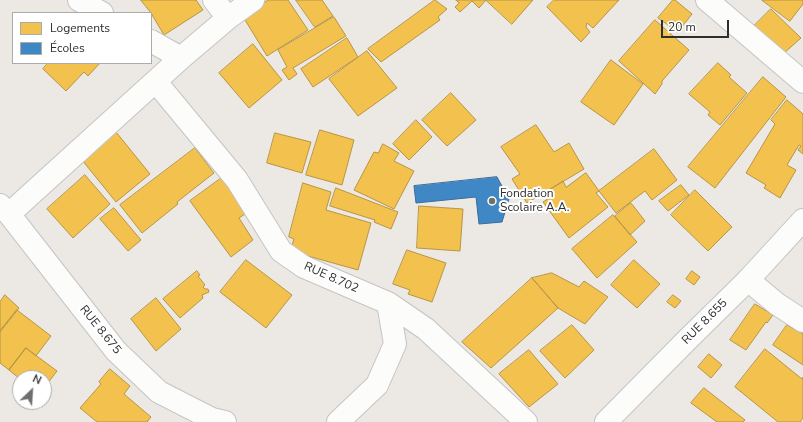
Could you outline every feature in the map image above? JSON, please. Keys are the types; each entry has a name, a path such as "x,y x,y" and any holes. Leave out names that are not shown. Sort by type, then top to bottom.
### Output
{"street":[{"path":"79,0 100,12"},
{"path":"214,0 228,18"},
{"path":"4,210 156,82 228,18 253,0"},
{"path":"707,0 803,82"},
{"path":"152,42 182,58"},
{"name":"RUE 8.702","path":"156,82 237,180 281,251 304,267 388,303 426,329 526,422"},
{"name":"RUE 8.675","path":"4,210 116,351 159,392 212,419 225,422"},
{"name":"RUE 8.655","path":"606,422 688,338 748,280 803,220"},
{"path":"748,280 777,304 803,321"},
{"path":"338,422 377,385 395,344 388,303"}],"building: Logements":[{"path":"141,0 196,0 203,10 164,35 152,15 152,12 150,12"},
{"path":"269,0 288,0 308,30 267,56 242,15"},
{"path":"296,0 322,0 333,16 315,27"},
{"path":"435,0 447,9 438,17 440,20 381,62 368,49"},
{"path":"456,0 486,0 479,8 472,1 460,12 455,7 459,3"},
{"path":"486,0 533,0 512,24"},
{"path":"554,0 619,0 593,28 587,23 586,27 590,32 581,42 547,7"},
{"path":"673,0 692,14 678,32 658,18"},
{"path":"762,0 803,0 803,4 790,21"},
{"path":"771,9 801,38 783,54 754,26"},
{"path":"334,17 346,36 293,68 297,74 289,80 282,70 287,67 278,50"},
{"path":"655,20 689,50 662,81 662,84 655,94 619,61"},
{"path":"347,38 358,57 313,87 301,69"},
{"path":"253,44 282,80 249,108 219,73"},
{"path":"367,51 397,88 358,116 329,79"},
{"path":"611,60 643,84 614,125 581,102"},
{"path":"718,63 731,75 729,77 747,93 720,125 708,115 710,112 689,94"},
{"path":"47,64 99,64 88,76 84,72 66,91 43,69"},
{"path":"763,77 786,97 715,188 688,167"},
{"path":"451,93 476,120 447,146 422,120"},
{"path":"787,100 803,114 803,154 798,150 801,146 799,145 787,165 796,170 780,198 764,188 766,185 746,173 775,124 771,120"},
{"path":"416,120 432,137 409,160 393,144"},
{"path":"536,125 554,152 569,143 584,169 527,203 512,179 520,174 501,147"},
{"path":"320,130 354,140 342,185 306,175"},
{"path":"116,132 150,174 116,202 82,160"},
{"path":"275,133 311,142 302,173 267,163"},
{"path":"383,144 399,153 394,161 414,171 394,209 354,190 374,152 378,153"},
{"path":"195,148 214,173 177,202 178,204 142,233 120,205"},
{"path":"654,149 677,180 652,200 645,191 616,213 599,191"},
{"path":"586,173 599,191 596,193 608,207 569,238 543,202 551,197 547,191 563,181 566,187"},
{"path":"85,175 110,204 73,238 47,209"},
{"path":"223,177 248,212 239,218 253,240 231,257 190,201"},
{"path":"303,183 331,192 326,210 371,223 358,270 290,251 294,239 289,237"},
{"path":"681,185 689,195 668,211 659,201"},
{"path":"336,188 398,212 391,229 374,222 375,220 330,206"},
{"path":"695,190 732,227 708,251 671,215"},
{"path":"631,203 645,221 630,235 615,216"},
{"path":"419,206 463,209 460,251 417,248"},
{"path":"114,208 141,240 128,251 100,219"},
{"path":"613,215 637,242 597,278 572,249"},
{"path":"407,250 446,263 432,302 408,294 410,290 393,284"},
{"path":"246,260 292,295 266,328 220,292"},
{"path":"634,260 660,284 637,308 611,285"},
{"path":"197,271 200,275 198,276 205,285 203,287 208,289 209,292 202,295 203,298 180,318 163,299"},
{"path":"692,271 700,277 694,285 686,279"},
{"path":"552,273 579,287 584,281 608,297 585,324 558,308 532,278"},
{"path":"532,278 558,308 491,368 462,342"},
{"path":"5,295 19,308 0,332 0,302"},
{"path":"673,295 681,301 675,308 667,302"},
{"path":"156,298 181,329 156,351 131,319"},
{"path":"755,304 773,315 767,323 766,322 746,350 730,340"},
{"path":"17,310 51,336 36,356 26,348 9,370 0,363 0,331"},
{"path":"572,325 594,350 565,378 540,351"},
{"path":"787,325 803,334 803,365 773,345"},
{"path":"26,348 57,371 52,378 52,370 12,370 12,372 9,370"},
{"path":"765,349 802,379 803,377 803,418 800,422 778,422 735,387"},
{"path":"529,350 558,384 529,407 499,374"},
{"path":"709,354 722,365 711,378 698,367"},
{"path":"110,369 130,386 124,394 151,417 147,422 97,422 80,408 101,384 99,382"},
{"path":"704,388 745,420 743,422 717,422 691,403"}],"building: Écoles":[{"name":"Fondation Scolaire A.A.","path":"497,177 509,199 502,222 479,224 476,197 416,203 414,186"}],"place":[{"name":"Fondation Scolaire A.A.","path":"492,201"}]}
